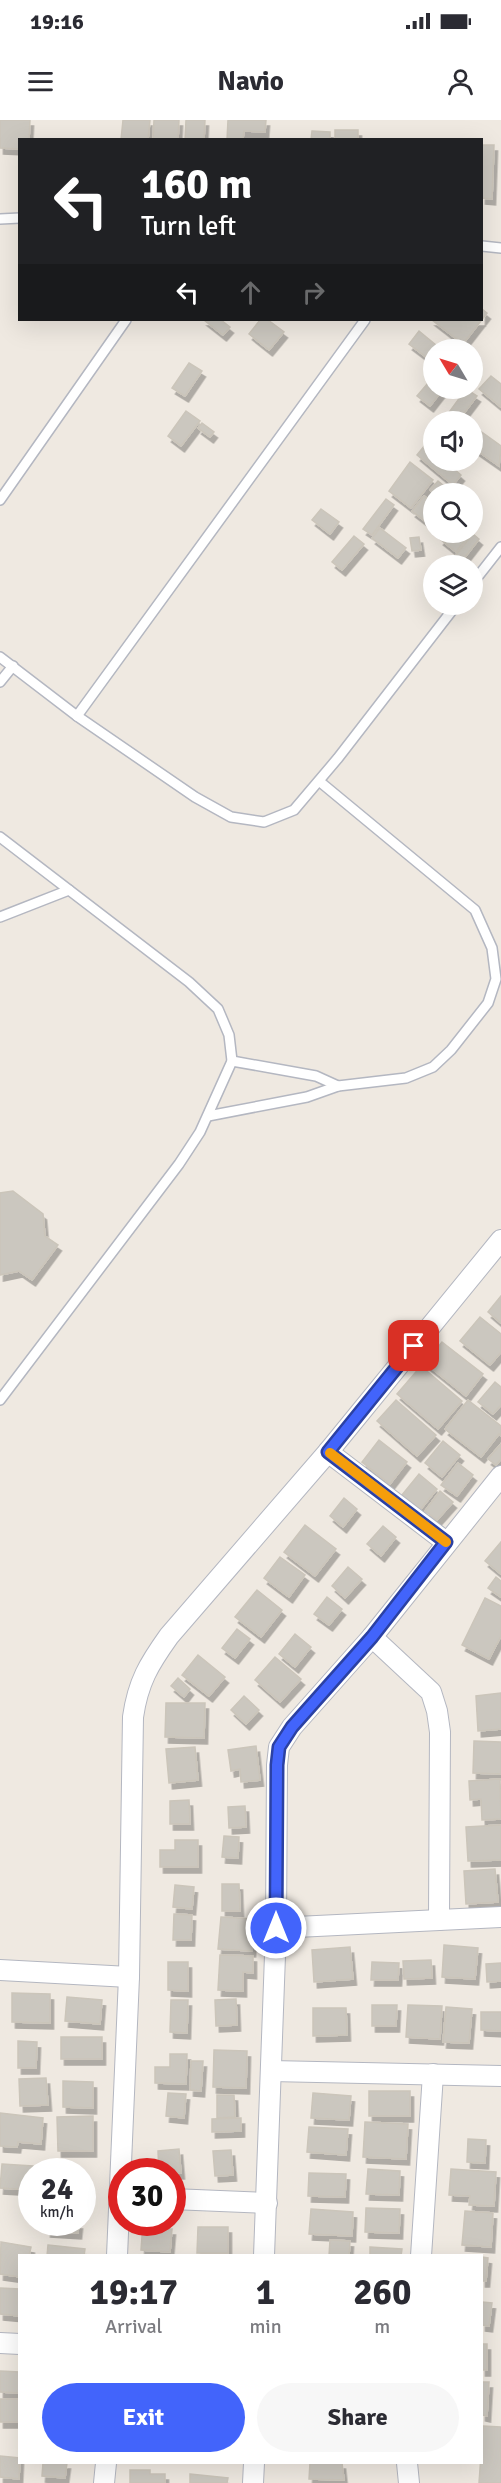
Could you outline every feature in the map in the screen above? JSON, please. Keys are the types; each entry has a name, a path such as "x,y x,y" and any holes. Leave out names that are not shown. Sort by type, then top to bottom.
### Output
{"street":[{"path":"122,2158 129,1977 133,1718 136,1694 147,1668 169,1636 328,1452 501,1240"},
{"path":"328,1452 446,1542"},
{"path":"264,2254 276,1928 279,1747 292,1727 372,1637 501,1476"},
{"path":"372,1637 431,1692 437,1711 440,1732 439,1920"},
{"path":"276,1928 501,1917"},
{"path":"0,1970 129,1977"},
{"path":"271,2071 501,2076"},
{"path":"421,2254 433,2074"},
{"path":"186,2200 267,2203"},
{"path":"117,2254 118,2236"},
{"path":"0,2343 18,2344"},
{"path":"104,2483 106,2464"},
{"path":"253,2483 254,2464"},
{"path":"407,2464 409,2483"}],"lane":[{"path":"0,219 18,218"},
{"path":"483,246 501,248"},
{"path":"0,500 125,321"},
{"path":"77,716 364,321"},
{"path":"483,570 501,547"},
{"path":"0,657 77,716 195,797 231,817 264,822 294,810 448,615"},
{"path":"0,682 13,666"},
{"path":"208,1116 307,1096 338,1086 406,1078 433,1067 451,1050 488,1003 496,979 492,948 475,910 319,781"},
{"path":"0,837 189,982 218,1009 229,1035 232,1061 208,1116 179,1164 0,1400"},
{"path":"0,917 69,890"},
{"path":"232,1061 316,1076 338,1086"}],"building":[{"path":"0,120 30,120 29,138 18,138 18,149 0,148"},
{"path":"123,120 150,120 148,138 121,138"},
{"path":"154,120 179,120 178,138 153,138"},
{"path":"186,120 205,120 204,138 185,138"},
{"path":"228,120 266,120 265,132 244,131 243,138 227,138"},
{"path":"335,130 358,130 358,138 335,138"},
{"path":"312,131 330,132 330,138 311,138"},
{"path":"483,145 494,145 492,199 483,198"},
{"path":"205,321 222,321 230,327 223,335"},
{"path":"259,321 269,321 284,332 269,350 249,334"},
{"path":"433,321 481,321 467,339 457,339"},
{"path":"419,331 429,339 423,339 423,355 409,344"},
{"path":"189,363 202,371 185,396 172,388"},
{"path":"491,376 501,384 501,407 483,392 483,385"},
{"path":"423,389 423,399 435,399 430,406 417,396"},
{"path":"459,399 475,399 466,411 450,411"},
{"path":"186,411 200,421 181,446 168,436"},
{"path":"202,423 214,432 210,437 198,428"},
{"path":"483,433 501,446 499,466 483,455"},
{"path":"423,448 423,460 417,455"},
{"path":"410,462 433,480 431,483 423,483 423,493 411,508 389,491"},
{"path":"436,471 456,471 461,475 455,483 451,483"},
{"path":"423,497 423,520 412,511"},
{"path":"386,499 394,505 372,535 363,529"},
{"path":"321,509 339,522 330,534 312,520"},
{"path":"380,528 406,548 398,558 372,538"},
{"path":"354,536 364,544 342,570 332,562"},
{"path":"419,537 421,550 412,551 410,538"},
{"path":"445,543 463,543 456,552"},
{"path":"466,543 476,543 467,555 456,555"},
{"path":"13,1191 43,1214 45,1236 58,1245 32,1280 19,1271 0,1275 0,1193"},
{"path":"501,1296 501,1323 488,1312"},
{"path":"480,1317 501,1334 501,1352 490,1365 460,1341"},
{"path":"442,1342 483,1374 466,1396 425,1363"},
{"path":"421,1366 462,1401 438,1429 397,1394"},
{"path":"495,1382 501,1387 501,1405 493,1414 478,1402"},
{"path":"396,1400 436,1435 417,1456 377,1421"},
{"path":"468,1400 501,1426 501,1436 499,1434 481,1457 445,1429"},
{"path":"379,1440 407,1462 390,1484 362,1462"},
{"path":"443,1441 460,1455 442,1477 425,1463"},
{"path":"501,1444 501,1459 496,1465 488,1459"},
{"path":"458,1463 473,1475 457,1496 441,1485"},
{"path":"419,1474 437,1489 420,1510 402,1495"},
{"path":"440,1491 453,1502 437,1520 425,1511"},
{"path":"344,1498 357,1509 343,1527 330,1516"},
{"path":"305,1525 336,1549 315,1576 284,1552"},
{"path":"383,1526 396,1537 381,1556 367,1544"},
{"path":"501,1542 501,1574 485,1561"},
{"path":"280,1557 305,1575 289,1597 264,1578"},
{"path":"348,1567 362,1579 345,1598 332,1586"},
{"path":"496,1577 501,1581 501,1597 488,1588"},
{"path":"257,1590 282,1610 261,1637 235,1617"},
{"path":"327,1597 342,1609 329,1625 314,1614"},
{"path":"485,1598 501,1606 501,1636 489,1659 462,1645"},
{"path":"237,1629 250,1639 235,1658 222,1648"},
{"path":"295,1634 311,1647 295,1667 279,1654"},
{"path":"198,1655 225,1677 209,1696 182,1675"},
{"path":"275,1657 301,1679 280,1702 255,1680"},
{"path":"178,1678 190,1689 184,1697 171,1686"},
{"path":"501,1693 501,1729 478,1731 476,1696"},
{"path":"244,1696 259,1710 246,1724 231,1710"},
{"path":"166,1703 205,1703 204,1738 165,1737"},
{"path":"474,1741 501,1742 501,1774 473,1773"},
{"path":"256,1746 260,1780 241,1782 240,1769 231,1771 228,1750"},
{"path":"195,1747 198,1780 169,1783 166,1749"},
{"path":"500,1779 501,1819 482,1820 481,1799 470,1800 469,1781"},
{"path":"189,1800 190,1824 170,1824 170,1801"},
{"path":"245,1806 246,1827 229,1828 228,1807"},
{"path":"501,1825 501,1860 468,1861 466,1827"},
{"path":"224,1836 239,1837 238,1858 222,1857"},
{"path":"175,1840 198,1840 198,1867 160,1867 160,1850 175,1850"},
{"path":"495,1869 498,1902 466,1904 464,1871"},
{"path":"222,1884 239,1884 240,1911 222,1911"},
{"path":"175,1885 194,1887 192,1909 173,1907"},
{"path":"174,1914 192,1915 191,1940 173,1940"},
{"path":"221,1917 254,1919 252,1951 218,1949"},
{"path":"444,1945 478,1948 475,1979 442,1977"},
{"path":"350,1947 353,1979 314,1982 312,1950"},
{"path":"220,1955 253,1956 253,1973 243,1972 243,1991 218,1990"},
{"path":"431,1960 432,1978 404,1979 403,1961"},
{"path":"168,1962 188,1962 188,1991 168,1990"},
{"path":"372,1962 399,1963 398,1980 371,1980"},
{"path":"501,1963 501,1981 487,1982 486,1964"},
{"path":"12,1993 50,1994 50,2023 12,2022"},
{"path":"67,1997 102,2000 100,2024 65,2021"},
{"path":"236,1999 237,2025 216,2026 215,2000"},
{"path":"171,2000 188,2000 187,2033 170,2032"},
{"path":"372,2005 397,2005 396,2026 372,2026"},
{"path":"408,2005 442,2006 440,2039 406,2037"},
{"path":"446,2007 472,2009 469,2043 443,2042"},
{"path":"313,2008 346,2008 347,2035 313,2036"},
{"path":"481,2012 501,2012 501,2031 481,2030"},
{"path":"61,2037 102,2037 102,2059 61,2059"},
{"path":"18,2041 37,2042 36,2068 18,2068"},
{"path":"214,2050 247,2051 246,2088 213,2087"},
{"path":"170,2054 187,2054 186,2084 155,2083 155,2067 170,2067"},
{"path":"191,2061 203,2061 201,2091 190,2090"},
{"path":"46,2078 48,2105 20,2106 19,2079"},
{"path":"63,2081 93,2082 93,2108 63,2107"},
{"path":"369,2091 410,2091 410,2116 369,2116"},
{"path":"168,2093 186,2094 184,2118 166,2116"},
{"path":"313,2093 351,2096 349,2120 311,2118"},
{"path":"217,2095 234,2095 235,2117 217,2118"},
{"path":"0,2113 43,2118 41,2144 18,2142 17,2147 0,2146"},
{"path":"93,2116 93,2151 58,2151 57,2117"},
{"path":"241,2118 241,2131 212,2132 212,2119"},
{"path":"365,2122 408,2124 406,2159 363,2157"},
{"path":"309,2127 348,2129 346,2155 307,2152"},
{"path":"468,2139 486,2140 485,2163 467,2162"},
{"path":"179,2149 180,2158 158,2158 158,2151"},
{"path":"231,2150 233,2175 215,2176 213,2151"},
{"path":"2,2164 18,2165 18,2189 0,2188"},
{"path":"368,2169 400,2171 399,2195 366,2194"},
{"path":"451,2169 496,2172 494,2206 469,2205 470,2196 449,2195"},
{"path":"309,2173 346,2174 345,2197 308,2196"},
{"path":"366,2208 400,2209 399,2233 365,2232"},
{"path":"311,2209 353,2212 352,2236 309,2234"},
{"path":"465,2211 493,2213 491,2247 462,2245"},
{"path":"198,2227 228,2227 228,2253 197,2253"},
{"path":"142,2236 171,2236 170,2252 141,2250"},
{"path":"330,2240 350,2241 349,2254 329,2254"},
{"path":"1,2242 31,2247 29,2254 18,2254 18,2277 0,2274"},
{"path":"48,2245 85,2249 84,2254 47,2254"},
{"path":"370,2247 402,2249 401,2254 370,2254"},
{"path":"483,2257 488,2258 486,2281 483,2281"},
{"path":"0,2288 18,2289 18,2316 0,2314"},
{"path":"483,2302 492,2303 489,2326 483,2325"},
{"path":"483,2344 487,2344 487,2370 483,2370"},
{"path":"0,2371 18,2372 18,2393 0,2392"},
{"path":"483,2382 489,2382 487,2416 483,2415"},
{"path":"0,2399 18,2399 18,2422 0,2422"},
{"path":"483,2426 501,2427 501,2483 479,2483 480,2464 483,2464"},
{"path":"0,2456 18,2458 19,2479 0,2477"},
{"path":"43,2464 67,2464 65,2478 42,2476"},
{"path":"310,2464 342,2464 344,2480 309,2479"},
{"path":"130,2470 150,2470 150,2474 165,2474 165,2483 130,2483"},
{"path":"190,2474 228,2478 227,2483 190,2483"}],"slow traffic":[{"path":"330,1453 446,1542"}],"route":[{"path":"276,1928 279,1747 292,1727 372,1637 446,1542 328,1452 414,1346"}]}
